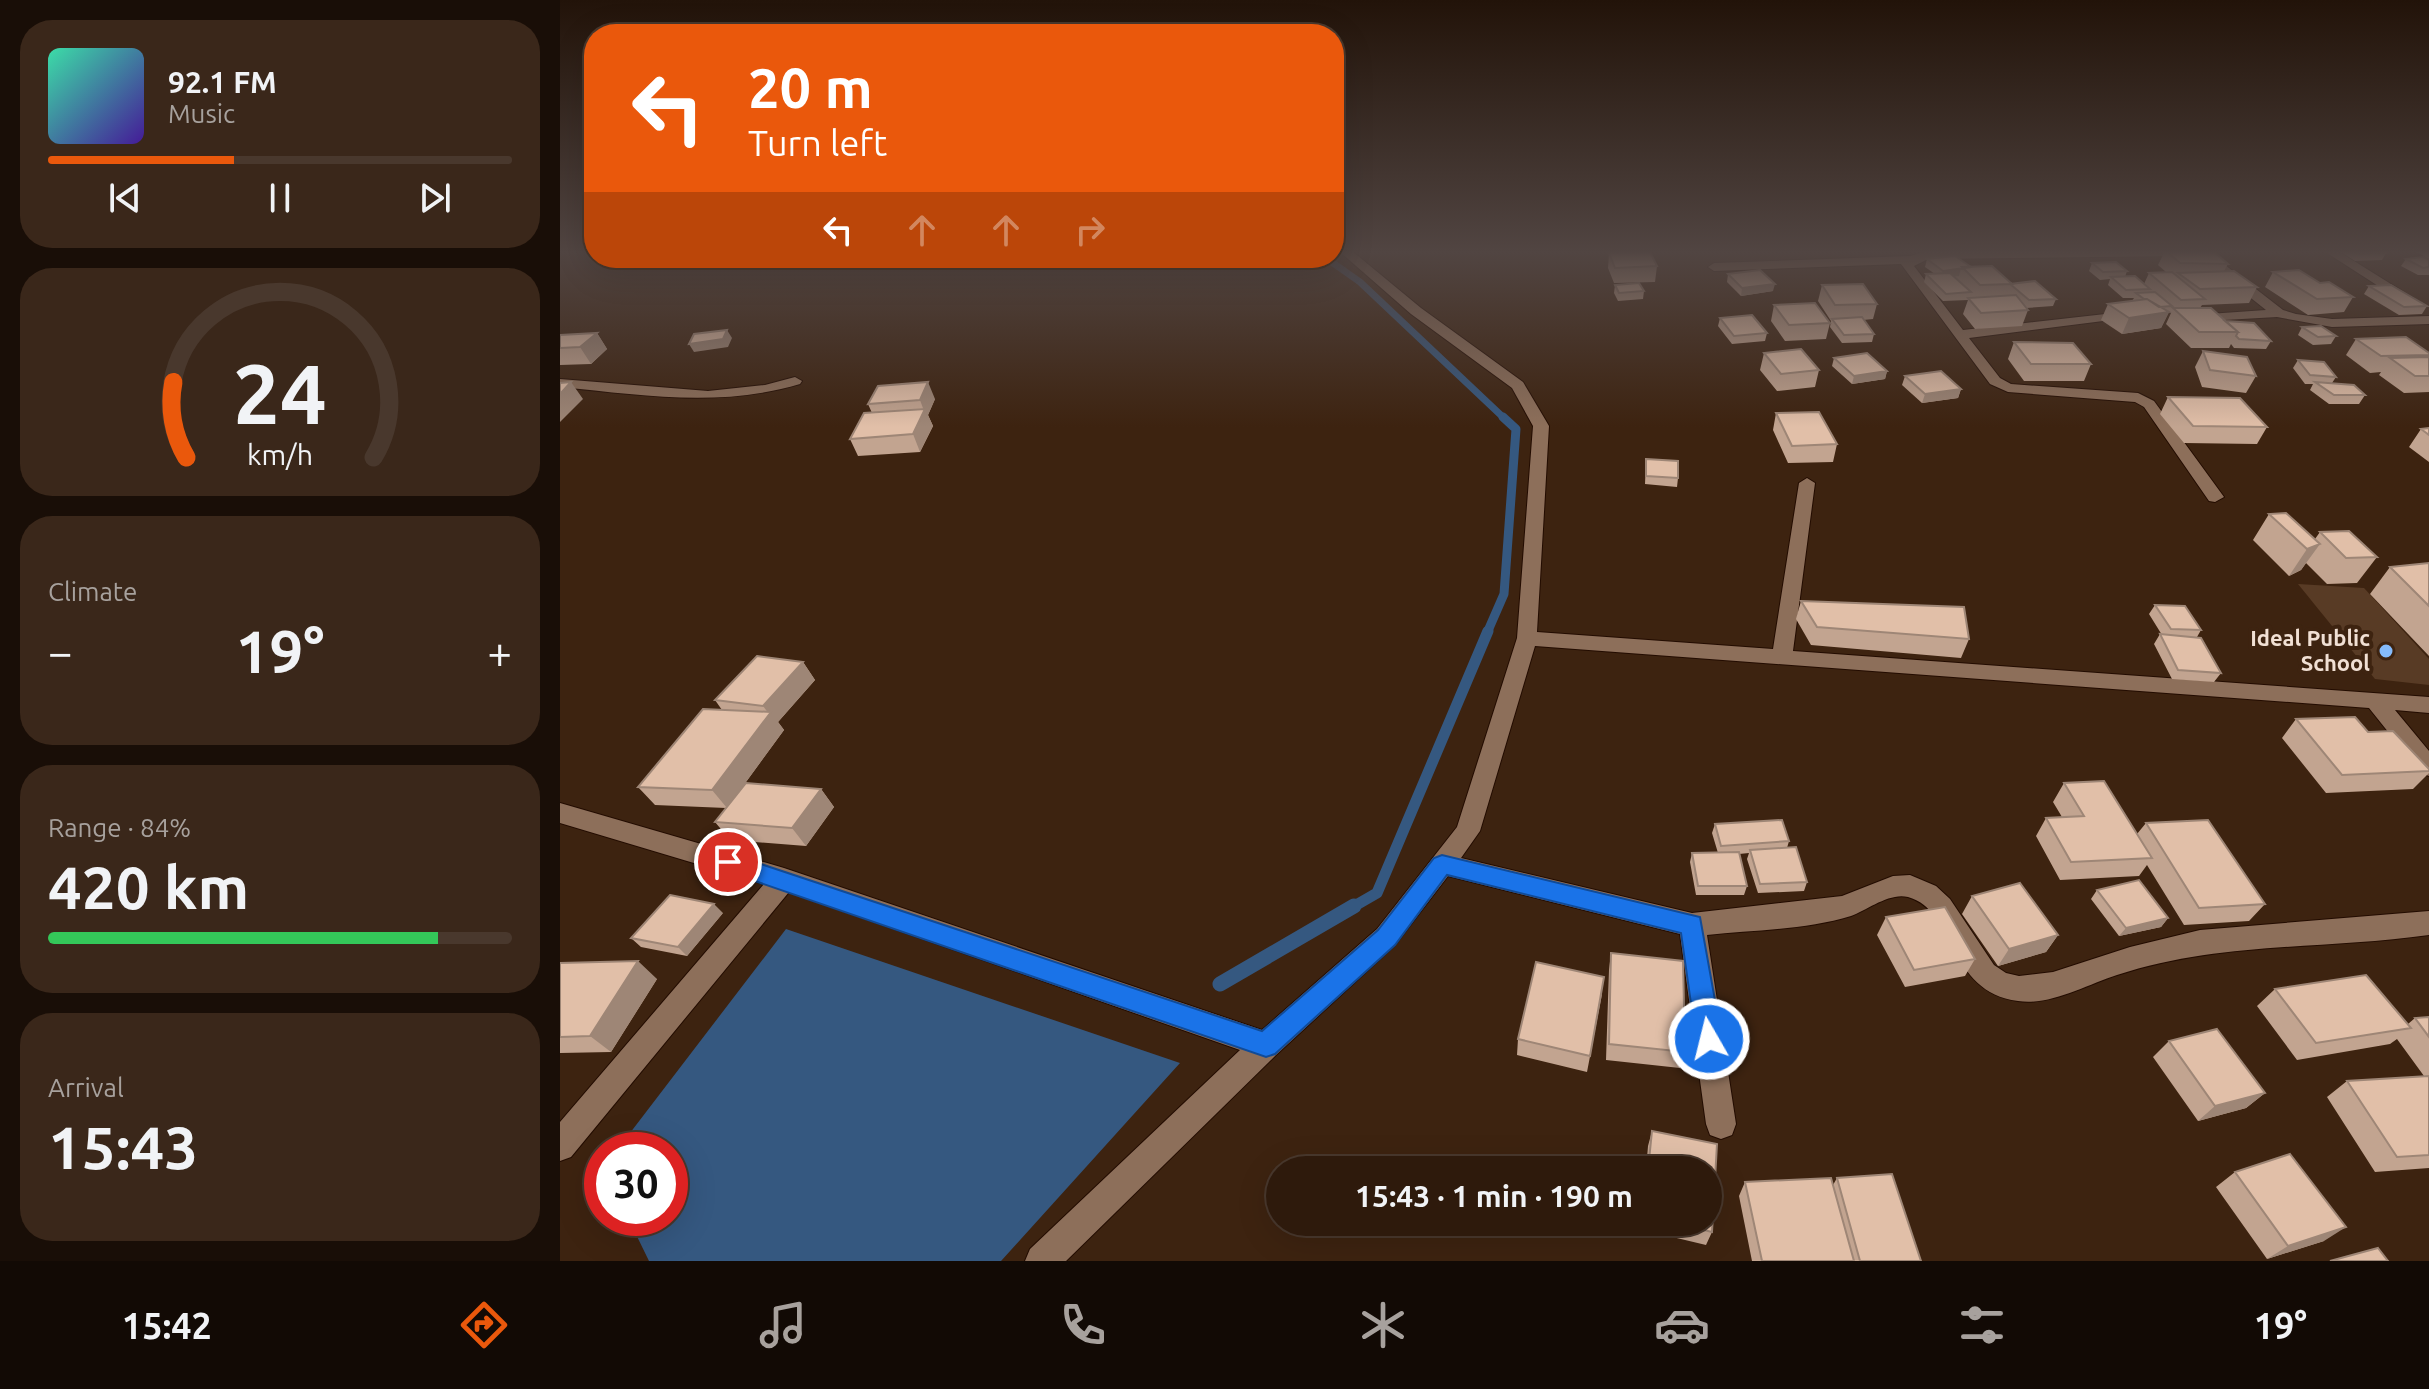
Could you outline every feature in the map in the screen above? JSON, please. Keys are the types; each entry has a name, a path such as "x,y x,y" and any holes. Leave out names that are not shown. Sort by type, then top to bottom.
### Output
{"street":[{"path":"1042,1261 1266,1045 1386,937 1468,831 1527,638 1541,426 1518,385 1415,310"},
{"path":"1940,310 1995,381 2008,388 2124,395 2149,404 2215,497"},
{"path":"2274,310 2278,313"},
{"path":"2180,318 2278,313 2332,323 2429,320"},
{"path":"1959,334 2143,314"},
{"path":"2381,322 2405,340"},
{"path":"560,383 670,395 724,395 766,392 795,381"},
{"path":"1782,657 1807,483"},
{"path":"1527,638 2429,705"},
{"path":"2375,701 2429,767"},
{"path":"560,813 784,879 1266,1045"},
{"path":"1442,864 1692,925 1845,907 1900,885 1913,887 1934,898 1981,971 2000,986 2021,989 2066,981 2109,965 2201,942 2277,934 2382,931 2429,923"},
{"path":"560,1146 784,879"},
{"path":"1692,925 1721,1124"}],"shaded area":[{"path":"2298,584 2364,588 2429,659 2429,685 2375,679"}],"water":[{"path":"786,929 1180,1063 1001,1261 649,1261 637,1236 688,1236 688,1132 631,1132"}],"building":[{"path":"1778,310 1820,310 1830,323 1789,325"},
{"path":"1978,310 2028,310 1981,313"},
{"path":"2117,310 2169,312 2129,318"},
{"path":"2175,310 2213,310 2238,332 2199,332"},
{"path":"1752,315 1767,333 1734,336 1720,318"},
{"path":"1862,317 1874,334 1844,335 1832,319"},
{"path":"2225,321 2254,323 2271,341 2239,339 2236,336 2238,332"},
{"path":"2321,326 2336,336 2318,337 2302,327"},
{"path":"727,330 723,339 689,344 694,334"},
{"path":"597,333 580,347 560,348 560,335"},
{"path":"2406,337 2429,355 2381,356 2356,339"},
{"path":"2014,342 2073,343 2091,364 2031,364"},
{"path":"1801,349 1819,370 1781,374 1764,353"},
{"path":"2203,351 2247,357 2256,376 2210,370"},
{"path":"1867,353 1887,371 1854,376 1834,358"},
{"path":"2429,357 2429,376 2415,376 2390,358"},
{"path":"2298,360 2324,362 2336,377 2310,375"},
{"path":"1941,371 1961,389 1925,394 1905,376"},
{"path":"571,382 560,394 560,383"},
{"path":"928,382 920,400 868,404 878,386"},
{"path":"2315,382 2354,385 2365,395 2334,395"},
{"path":"2168,397 2240,398 2267,427 2193,426"},
{"path":"925,409 913,434 850,439 864,413"},
{"path":"1819,412 1837,444 1792,446 1776,413"},
{"path":"1646,459 1678,461 1678,478 1646,476"},
{"path":"2286,513 2320,544 2307,549 2269,514"},
{"path":"2349,531 2377,557 2346,558 2320,532"},
{"path":"2429,563 2429,606 2390,567"},
{"path":"1801,601 1964,607 1969,639 1817,627"},
{"path":"2155,605 2185,606 2201,630 2171,629"},
{"path":"2160,634 2201,638 2221,673 2178,670"},
{"path":"757,656 803,662 763,706 715,700"},
{"path":"703,709 771,712 712,790 638,787"},
{"path":"2355,717 2368,732 2393,731 2429,771 2342,775 2296,719"},
{"path":"2104,781 2152,858 2071,862 2046,818 2084,816 2064,783"},
{"path":"746,783 821,789 792,828 715,822"},
{"path":"1782,820 1789,841 1721,846 1715,824"},
{"path":"2208,820 2265,904 2199,908 2146,823"},
{"path":"1796,847 1807,882 1760,884 1750,850"},
{"path":"1739,852 1747,886 1698,886 1692,853"},
{"path":"2139,880 2168,918 2126,928 2097,890"},
{"path":"2020,883 2058,935 2009,949 1972,896"},
{"path":"670,895 714,904 678,947 631,938"},
{"path":"1945,907 1975,959 1914,970 1886,917"},
{"path":"1611,953 1683,961 1685,1052 1609,1044"},
{"path":"638,961 590,1036 560,1037 560,963"},
{"path":"1536,962 1604,977 1590,1056 1518,1039"},
{"path":"2366,975 2411,1028 2316,1043 2275,989"},
{"path":"2429,1017 2429,1037 2415,1018"},
{"path":"2217,1029 2265,1093 2215,1106 2169,1041"},
{"path":"2429,1076 2429,1155 2397,1157 2347,1081"},
{"path":"1652,1131 1717,1144 1716,1156 1649,1156"},
{"path":"2290,1154 2346,1227 2288,1246 2235,1172"},
{"path":"1892,1174 1921,1261 1860,1261 1837,1178"},
{"path":"1831,1178 1854,1261 1762,1261 1745,1182"},
{"path":"2378,1248 2388,1261 2330,1261"}],"waterway":[{"path":"1389,310 1505,419"},
{"path":"1487,633 1504,594 1516,429 1503,417"},
{"path":"1351,908 1377,893 1488,631"},
{"path":"1220,984 1354,906"}],"place":[{"name":"Ideal Public School","path":"2386,651"}],"route":[{"path":"728,862 815,889 1266,1045 1386,937 1442,864 1692,925 1709,1039"}]}
